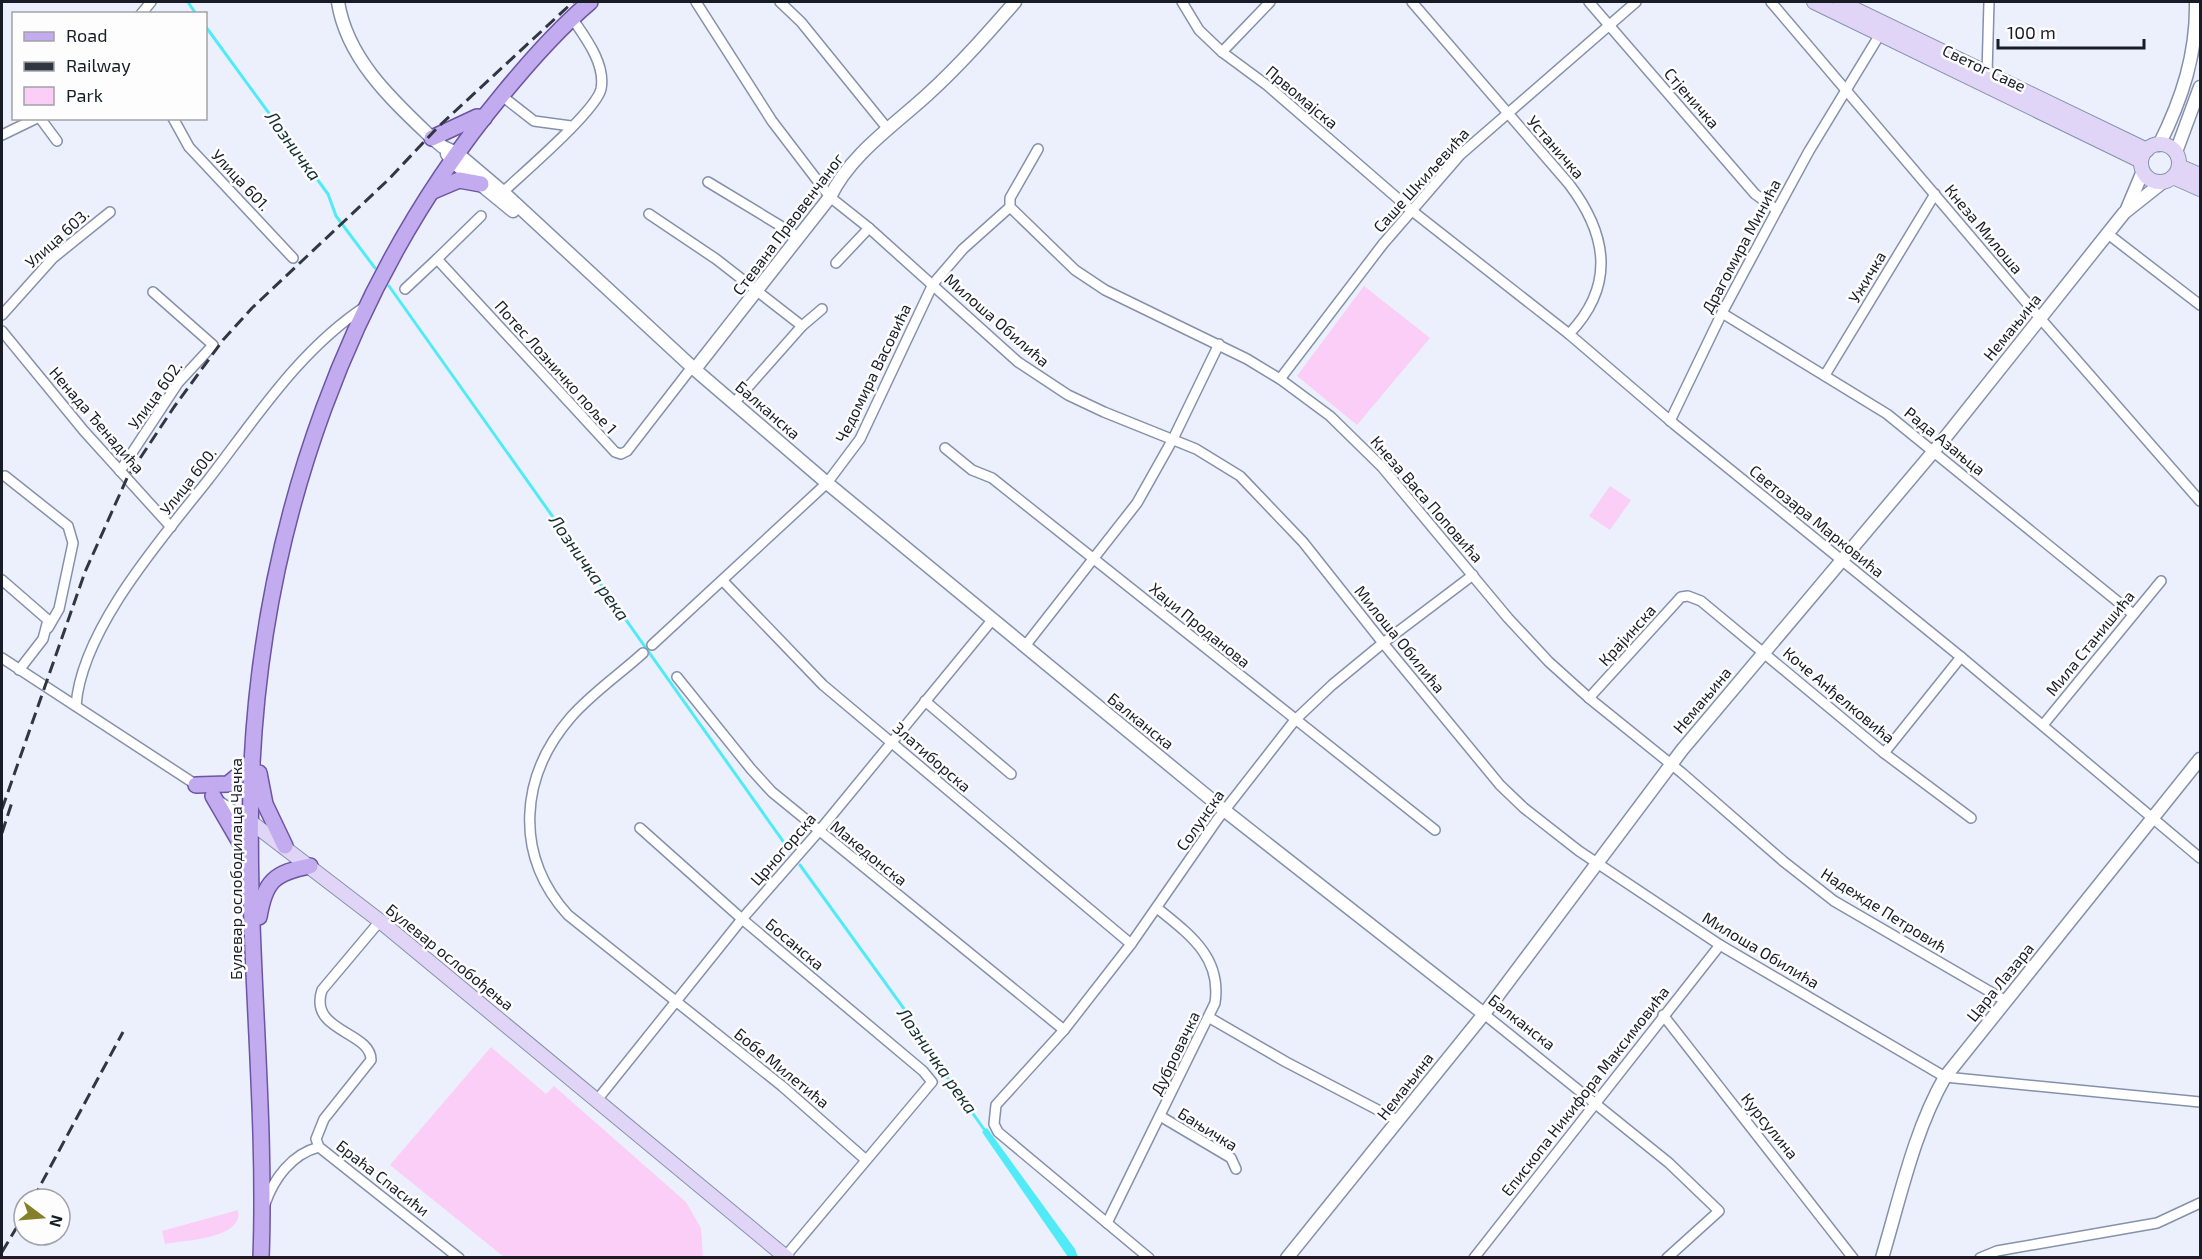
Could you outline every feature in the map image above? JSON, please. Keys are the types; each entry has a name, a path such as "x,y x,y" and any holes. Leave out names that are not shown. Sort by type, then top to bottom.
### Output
{"main road":[{"name":"Булевар ослободилаца Чачка","path":"261,1257 250,860 252,758 263,650 288,525 319,424 339,369 403,236 428,195 446,150 483,118 572,18 590,2"},
{"name":"Светог Саве","path":"1814,2 1987,74 2147,157"},
{"name":"Светог Саве","path":"1840,2 1882,30 2147,157"},
{"path":"446,150 471,119 483,118"},
{"path":"2200,175 2172,169 2151,180 2147,157 2169,147 2172,169 2200,189"},
{"path":"428,195 444,184 459,180 481,184"},
{"path":"196,785 228,784 252,758"},
{"path":"252,758 265,804 285,846"},
{"path":"213,796 250,860"},
{"name":"Булевар ослобођења","path":"251,822 380,921 785,1257"},
{"path":"253,934 267,886 285,872 310,866"}],"street":[{"path":"338,2 346,30 365,66 446,150"},
{"name":"Милоша Обилића","path":"696,2 772,121 830,197 933,284 1018,362 1043,379 1104,412 1173,439 1217,460 1257,491 1303,542 1500,785 1553,832 1720,945 1946,1077 2200,1102"},
{"path":"780,2 801,22 887,128"},
{"name":"Стевана Првовенчаног","path":"694,368 758,291 830,197 837,181 887,128 957,65 1015,2"},
{"name":"Првомајска","path":"1182,2 1199,30 1222,52 1268,86 1411,210"},
{"path":"1222,52 1270,2"},
{"name":"Устаничка","path":"1412,2 1584,203 1597,231 1601,260 1599,279 1589,308 1569,334"},
{"name":"Стјеничка","path":"1589,2 1755,194 1777,210"},
{"name":"Саше Шкиљевића","path":"1280,379 1411,210 1460,155 1636,2"},
{"name":"Кнеза Милоша","path":"1771,2 2040,318 2200,501"},
{"path":"1987,74 1989,2"},
{"path":"2124,213 2147,157 2187,80 2193,51 2196,2"},
{"path":"503,192 572,126 598,94 601,82 593,51 572,18"},
{"name":"Драгомира Минића","path":"1670,421 1722,313 1777,210 1882,30"},
{"path":"2172,169 2200,87"},
{"path":"502,96 534,121 572,126"},
{"path":"2,135 34,120"},
{"path":"40,120 57,141"},
{"name":"Улица 601.","path":"174,120 189,147 293,258"},
{"path":"1010,207 1010,198 1038,149"},
{"name":"Балканска","path":"446,150 481,184 536,230 555,241"},
{"name":"Балканска","path":"446,150 503,192 694,368 827,483 1224,810 1595,1101 1669,1163 1719,1211 1667,1257"},
{"name":"Немањина","path":"1293,1255 1484,1014 1671,764 1934,451 2124,213 2172,169"},
{"path":"708,182 799,237"},
{"name":"Ужичка","path":"1825,375 1935,194"},
{"name":"Чедомира Васовића","path":"652,645 827,483 860,439 933,284 963,249 1010,207"},
{"name":"Кнеза Васа Поповића","path":"1010,207 1075,270 1105,290 1219,344 1280,379 1330,416 1383,466 1549,662 1589,698 1671,764"},
{"name":"Светозара Марковића","path":"1411,210 1569,334 1670,421 1961,657 2200,858"},
{"name":"Улица 603.","path":"2,315 53,258 110,212"},
{"path":"649,214 758,291 802,326"},
{"path":"405,289 481,216"},
{"path":"836,263 869,228"},
{"path":"2108,234 2200,305"},
{"name":"Потес Лозничко поље 1","path":"437,259 615,452 621,454 627,450 694,368"},
{"name":"Улица 602.","path":"120,471 178,383 213,345 153,292"},
{"name":"Улица 600.","path":"76,706 80,681 105,624 133,576 298,364 333,329 368,305"},
{"path":"734,403 802,326 822,309"},
{"name":"Рада Азањца","path":"1722,313 1887,414 2133,614"},
{"name":"Ненада Ђенадића","path":"2,331 120,471 171,527"},
{"path":"1025,646 1137,503 1173,439 1219,344"},
{"name":"Хаџи Проданова","path":"945,448 972,470 992,478 1435,830"},
{"path":"5,476 68,526 73,543 59,609 38,647 19,670"},
{"name":"Солунска","path":"1107,1223 998,1132 994,1120 996,1105 1064,1030 1131,944 1224,810 1294,720 1383,643 1473,575"},
{"path":"2,580 43,614 48,620 48,628"},
{"name":"Златиборска","path":"723,581 823,685 1131,944"},
{"name":"Мила Станишића","path":"2043,725 2161,581"},
{"name":"Коче Анђелковића","path":"1688,596 1701,601 1884,753 1971,818"},
{"name":"Крајинска","path":"1589,698 1681,597 1688,596"},
{"name":"Црногорска","path":"597,1100 742,919 819,831 993,620"},
{"path":"643,653 573,715 553,741 536,777 531,803 531,845 545,884 568,915 677,1001"},
{"path":"1884,753 1961,657"},
{"name":"Булевар ослобођења","path":"2,658 251,822"},
{"name":"Македонска","path":"677,677 772,792 1064,1030"},
{"path":"925,701 1011,774"},
{"name":"Цара Лазара","path":"1882,1257 1918,1141 1936,1093 1946,1077 2200,759"},
{"name":"Надежде Петровић","path":"1671,764 1783,861 1834,901 2006,1001"},
{"name":"Босанска","path":"640,828 742,919 923,1071 932,1082 866,1160"},
{"name":"Дубровачка","path":"1107,1223 1210,1018 1217,990 1216,977 1206,953 1195,939 1157,908"},
{"name":"Браћа Спасићи","path":"380,921 321,990 319,1006 326,1018 371,1054 368,1065 324,1119 316,1139 319,1147 459,1257"},
{"name":"Епископа Никифора Максимовића","path":"1474,1257 1720,945"},
{"name":"Бобе Милетића","path":"677,1001 782,1086 866,1160"},
{"name":"Курсулина","path":"1663,1015 1853,1257"},
{"path":"1210,1018 1398,1121"},
{"name":"Бањичка","path":"1160,1116 1231,1158 1236,1168"},
{"path":"261,1215 272,1190 285,1169 303,1151 319,1147"},
{"path":"785,1257 866,1160"},
{"path":"1980,1257 1997,1251 2157,1223 2200,1203"},
{"path":"1107,1223 1149,1257"}],"green space":[{"path":"1364,286 1430,338 1357,425 1297,376"},
{"path":"1610,486 1631,500 1610,530 1589,516"},
{"path":"491,1047 546,1094 554,1086 686,1202 701,1228 703,1257 504,1257 390,1165"},
{"path":"238,1210 237,1220 232,1227 223,1232 165,1244 162,1231"}],"water":[{"path":"987,1128 1075,1249 1078,1257 1068,1257 982,1132"}],"waterway":[{"name":"Лозничка","path":"188,2 195,12"},
{"name":"Лозничка","path":"207,28 328,194 336,216 375,268"},
{"name":"Лозничка река","path":"389,286 790,851"},
{"name":"Лозничка река","path":"800,865 923,1035 949,1080 986,1132"}],"railway":[{"path":"2,809 85,572 127,478 174,407 223,340 252,308 388,180 438,127 573,2"},
{"path":"2,833 13,799"},
{"path":"39,1187 123,1032"},
{"path":"2,1252 12,1235"}]}
